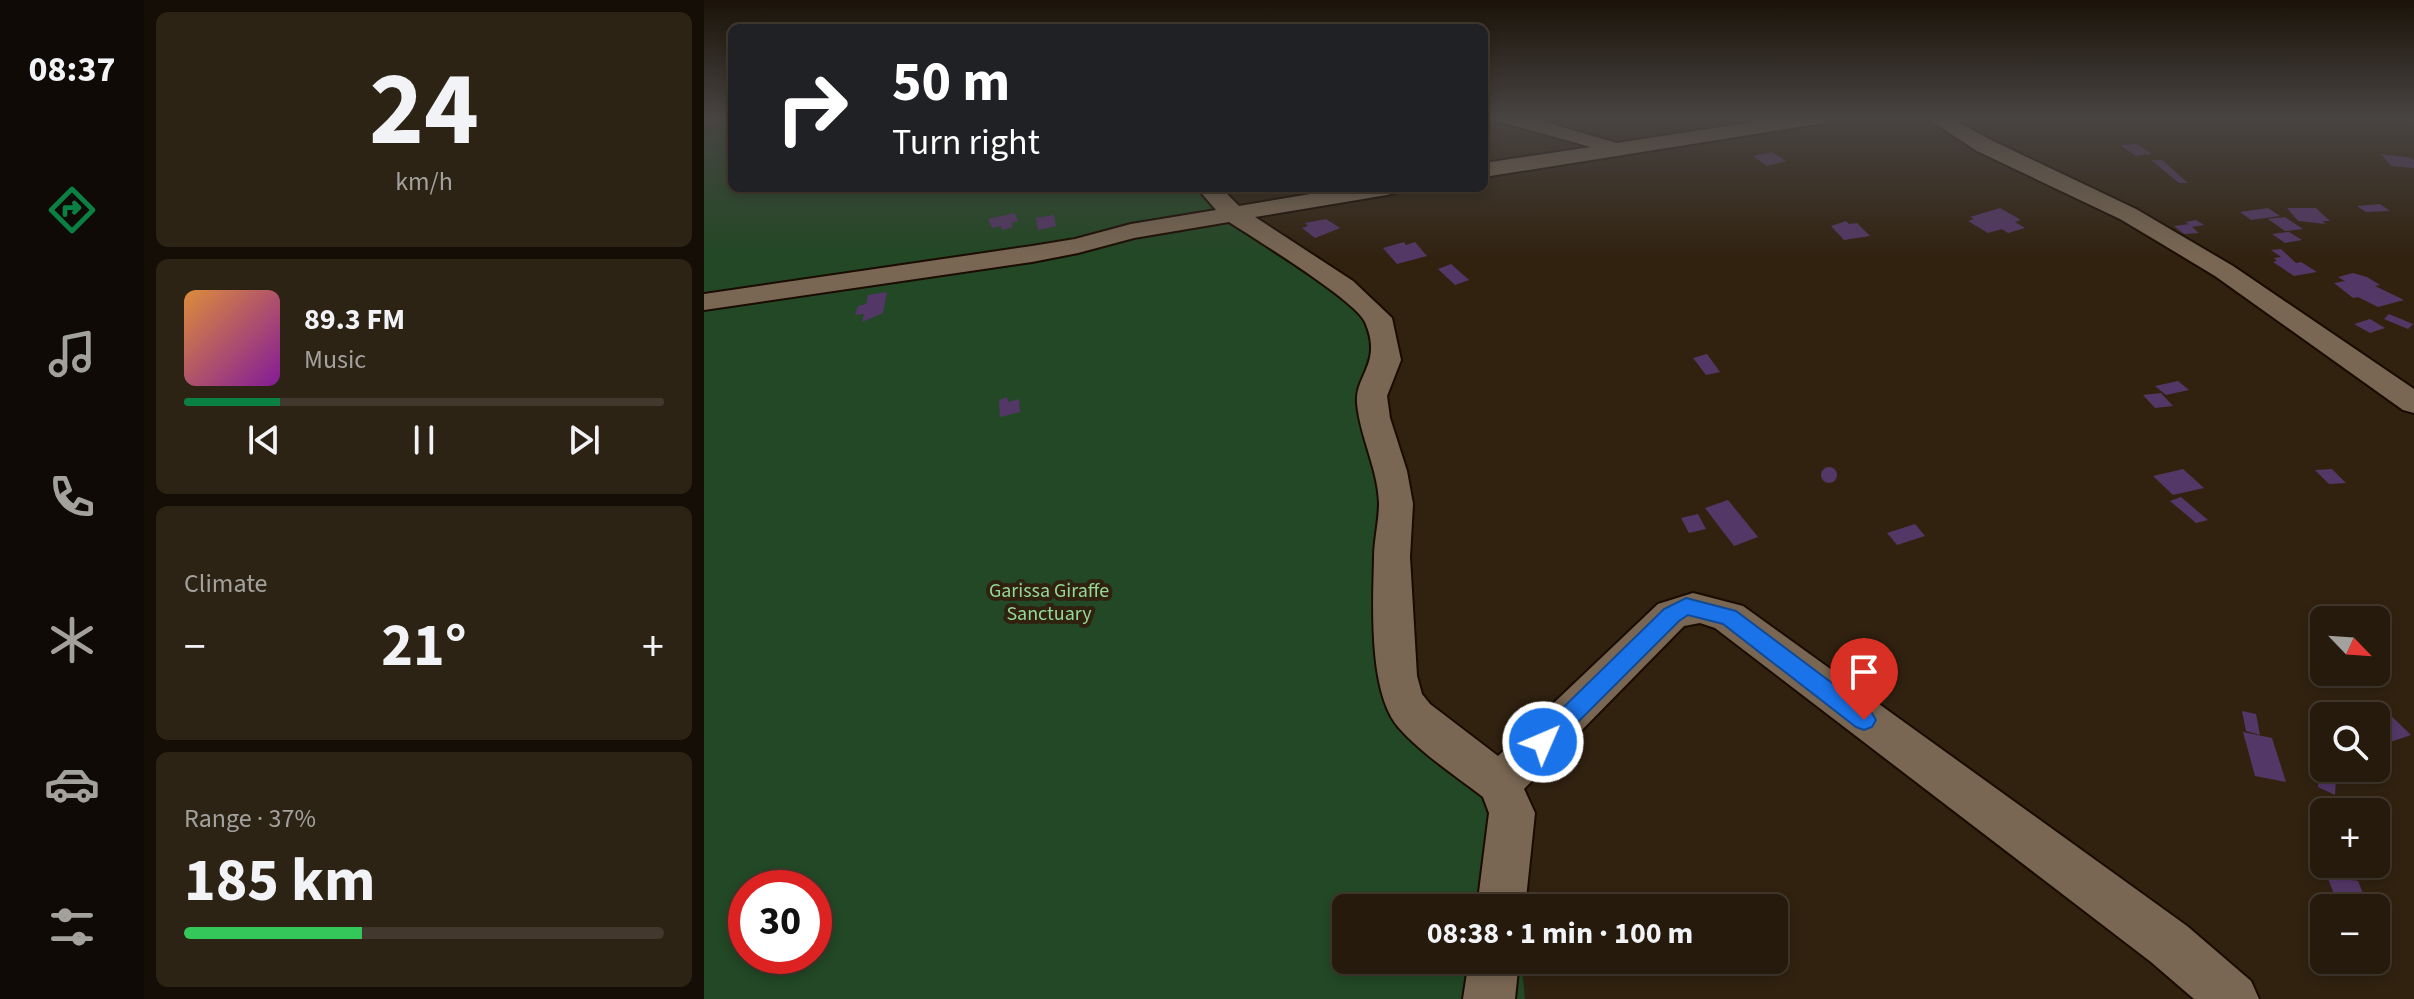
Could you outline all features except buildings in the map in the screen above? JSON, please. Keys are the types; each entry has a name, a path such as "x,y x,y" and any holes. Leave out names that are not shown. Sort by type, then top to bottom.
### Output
{"street":[{"path":"1488,169 1524,164"},
{"path":"2022,164 2128,214 2224,271 2414,403"},
{"path":"1212,192 1234,214 1344,287 1378,318 1387,360 1372,396 1374,418 1391,471 1396,504 1392,557 1393,641 1403,701 1429,730 1500,784 1512,813 1503,894"},
{"path":"704,302 1032,254 1078,246 1131,231 1363,192"},
{"path":"1500,784 1671,615 1686,606 1707,609 1729,617 2169,944 2233,999"},
{"path":"1489,999 1492,974"}],"green space":[{"name":"Garissa Giraffe Sanctuary","path":"704,164 728,164 728,192 1213,192 1365,304 1380,380 1397,676 1500,784 1512,894 1332,894 1332,974 1522,974 1525,999 704,999"}],"route":[{"path":"1543,742 1671,615 1686,606 1729,617 1864,720"}]}
